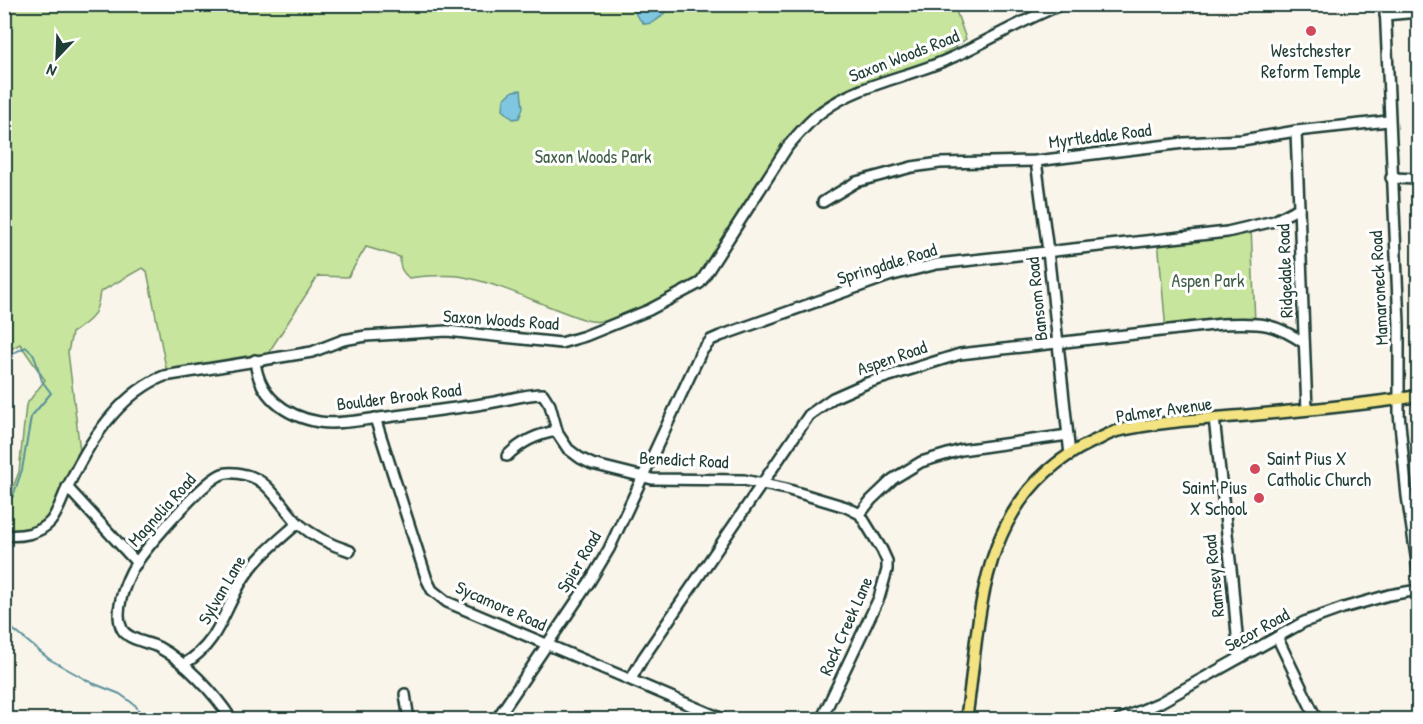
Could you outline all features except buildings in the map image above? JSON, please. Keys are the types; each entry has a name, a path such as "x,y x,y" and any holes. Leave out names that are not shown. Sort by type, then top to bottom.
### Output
{"main road":[{"name":"Palmer Avenue","path":"966,720 981,608 990,565 997,546 1023,496 1041,476 1070,454 1115,432 1166,423 1307,410 1419,396"}],"street":[{"name":"Saxon Woods Road","path":"4,535 27,534 46,526 54,516 91,443 129,397 152,381 171,373 312,352 343,340 366,336 447,331 561,343 585,336 648,310 700,283 788,146 804,127 825,109 857,92 931,67 1062,4"},
{"name":"Mamaroneck Road","path":"1384,4 1399,324 1399,399 1405,477 1419,569"},
{"path":"1385,15 1419,12"},
{"name":"Myrtledale Road","path":"823,202 856,182 912,167 940,163 1036,161 1184,143 1242,140 1296,131 1388,121"},
{"name":"Ridgedale Road","path":"1296,131 1307,410"},
{"name":"Bansom Road","path":"1036,161 1068,435"},
{"path":"1391,178 1419,179"},
{"name":"Springdale Road","path":"643,477 701,352 711,340 889,276 937,264 1227,232 1274,221 1299,208"},
{"name":"Aspen Road","path":"631,679 725,536 809,415 833,398 867,383 960,354 1222,324 1272,325 1290,333 1304,343"},
{"name":"Boulder Brook Road","path":"255,360 256,370 270,399 289,412 320,422 336,423 488,403 530,394 543,394"},
{"name":"Benedict Road","path":"543,394 550,405 557,431 568,449 580,458 612,470 643,477 672,480 732,479 763,484 846,507 860,514"},
{"name":"Sycamore Road","path":"375,418 432,590 447,602 631,679 711,717 725,720"},
{"name":"Ramsey Road","path":"1215,418 1239,658"},
{"path":"507,456 528,440 557,431"},
{"path":"860,514 892,479 921,462 961,450 1068,435 1070,454"},
{"name":"Magnolia Road","path":"137,563 189,501 208,483 221,474 229,472 249,475 265,485 298,524"},
{"name":"Spier Road","path":"496,720 604,557 643,477"},
{"path":"67,487 137,563 131,572 123,595 120,622 123,630 129,636 168,652 184,664 232,720"},
{"name":"Rock Creek Lane","path":"821,720 879,598 888,570 882,549 860,514"},
{"path":"298,524 322,540 350,551"},
{"name":"Sylvan Lane","path":"184,664 196,657 211,642 244,578 260,557 298,524"},
{"name":"Secor Road","path":"1119,720 1159,703 1304,622 1329,612 1389,595 1419,590"},
{"path":"1277,637 1317,720"},
{"path":"405,694 409,720"}],"green space":[{"name":"Saxon Woods Park","path":"5,5 954,5 966,39 929,64 850,89 818,106 791,134 701,275 667,298 608,322 586,320 495,286 464,277 444,275 409,278 404,274 400,257 366,247 348,277 318,276 267,355 167,373 147,271 142,268 100,292 92,317 72,333 68,352 80,451 60,509 34,528 10,533 5,532 4,510 19,472 26,405 45,380 20,344 5,352"},
{"name":"Aspen Park","path":"1251,227 1255,323 1166,331 1158,239"}],"water":[{"path":"634,5 667,5 668,8 652,23 644,24 636,15"},
{"path":"521,90 523,108 519,118 513,119 503,110 504,99 513,91"}],"waterway":[{"path":"4,357 26,347 34,355 42,381 51,393 31,417 22,470 13,496 4,510"},
{"path":"4,622 49,659 92,683 120,694 135,705 146,720"}],"place":[{"name":"Westchester Reform Temple","path":"1311,31"},
{"name":"Saint Pius X Catholic Church","path":"1255,469"},
{"name":"Saint Pius X School","path":"1259,498"}]}
